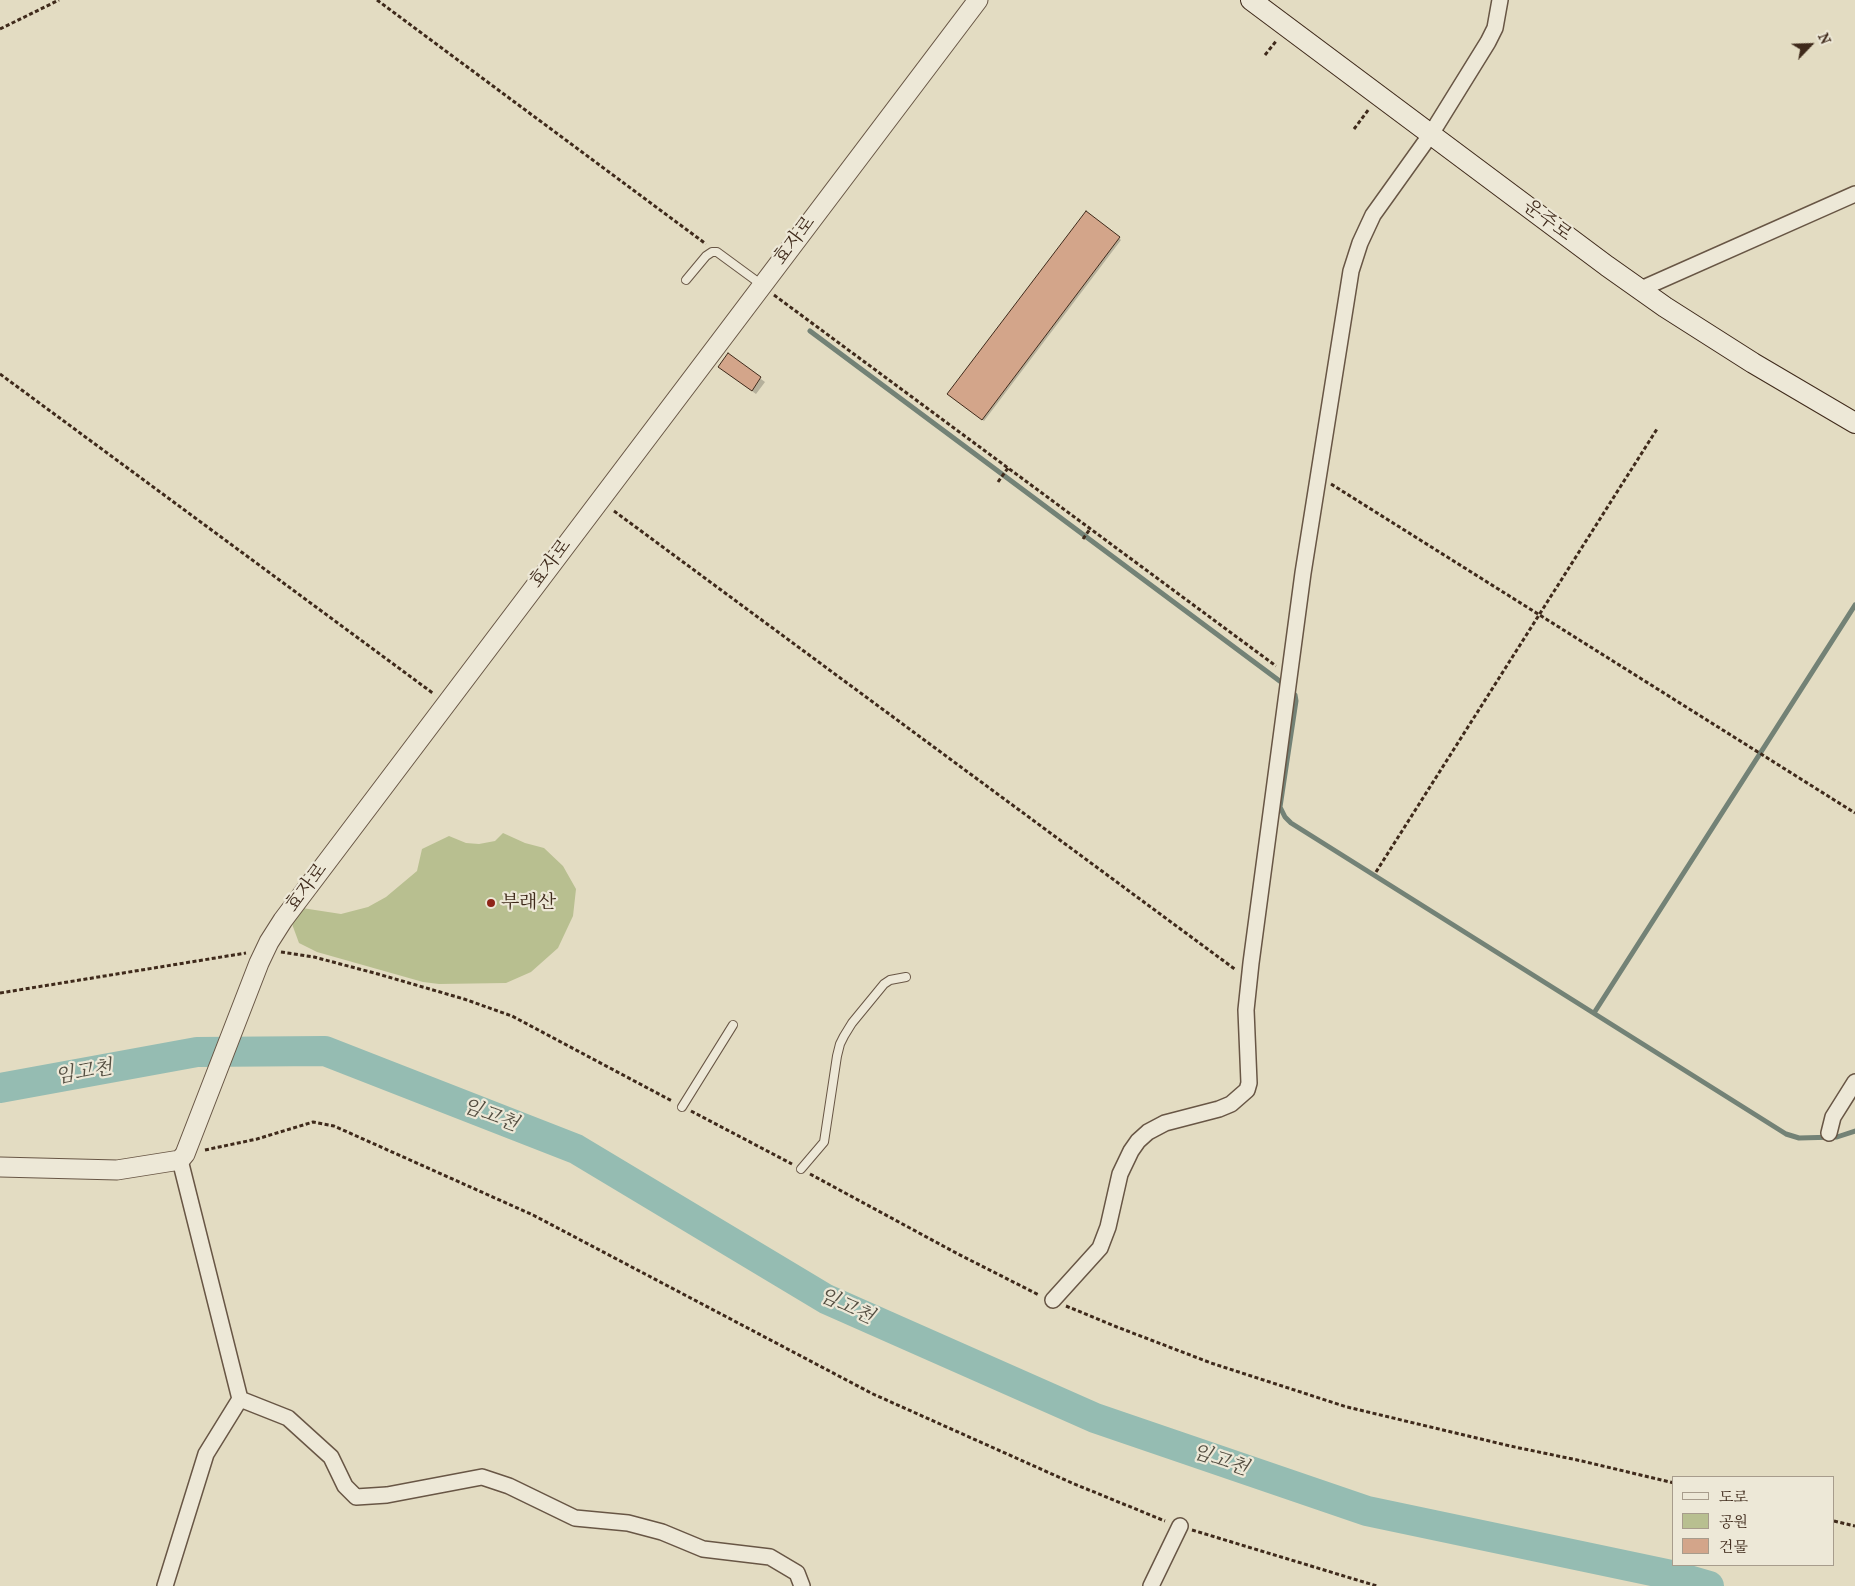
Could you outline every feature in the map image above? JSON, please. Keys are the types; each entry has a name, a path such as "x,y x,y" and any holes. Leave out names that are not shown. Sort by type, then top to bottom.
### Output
{"main road":[{"name":"운주로","path":"1251,0 1607,266 1665,307 1753,363 1855,423"}],"street":[{"name":"효자로","path":"182,1157 193,1134 262,957 292,908 978,0"},
{"path":"1053,1300 1100,1248 1108,1227 1120,1174 1138,1141 1148,1132 1165,1123 1231,1104 1247,1090 1249,1083 1246,1010 1249,980 1303,573 1351,271 1360,243 1373,215 1430,134 1488,42 1495,28 1500,0"},
{"path":"1641,289 1855,194"},
{"path":"1829,1133 1833,1117 1855,1082"},
{"path":"0,1167 117,1170 182,1157 240,1399 206,1454 165,1586"},
{"path":"240,1399 288,1418 331,1457 345,1486 356,1497 387,1495 482,1476 509,1486 575,1518 628,1524 662,1532 703,1549 770,1557 797,1573 802,1586"},
{"path":"1151,1586 1180,1526"}],"lane":[{"path":"686,280 706,256 717,252 762,285"},
{"path":"801,1169 824,1142 837,1056 844,1036 852,1023 884,984 890,980 906,978"},
{"path":"682,1107 734,1025"}],"path":[{"path":"0,29 59,0"},
{"path":"376,0 717,252"},
{"path":"1354,129 1378,95"},
{"path":"762,285 1090,529 1289,684"},
{"path":"0,374 446,704"},
{"path":"1376,872 1657,429"},
{"path":"998,482 1008,468"},
{"path":"1318,482 1334,485 1855,813"},
{"path":"599,500 1249,980"},
{"path":"1083,539 1090,529"},
{"path":"0,992 262,957 314,957 464,999 512,1016 958,1254 1053,1300 1203,1360 1338,1404 1510,1446 1672,1483"},
{"path":"182,1157 258,1139 313,1122 334,1126 533,1215 873,1394 1072,1483 1180,1526 1377,1586"},
{"path":"1835,1521 1855,1526"}],"green space":[{"path":"503,833 525,843 544,848 563,866 576,889 573,916 558,948 531,972 506,983 439,984 423,982 317,952 299,943 292,924 302,908 341,914 368,907 386,897 417,871 422,849 449,836 466,843 479,844 495,841"}],"building":[{"path":"1086,211 1120,237 982,420 947,394"},
{"path":"728,353 761,377 752,391 718,367"}],"waterway":[{"path":"810,331 1285,685"},
{"path":"1594,1013 1855,605"},
{"path":"1291,691 1295,695 1296,701 1280,807 1285,817 1291,823 1786,1134 1799,1138 1837,1137 1855,1131"},
{"name":"임고천","path":"0,1088 197,1052 325,1051 576,1149 826,1299 1095,1418 1367,1511 1671,1575 1709,1586"}],"place":[{"name":"부래산","path":"491,903"}]}
